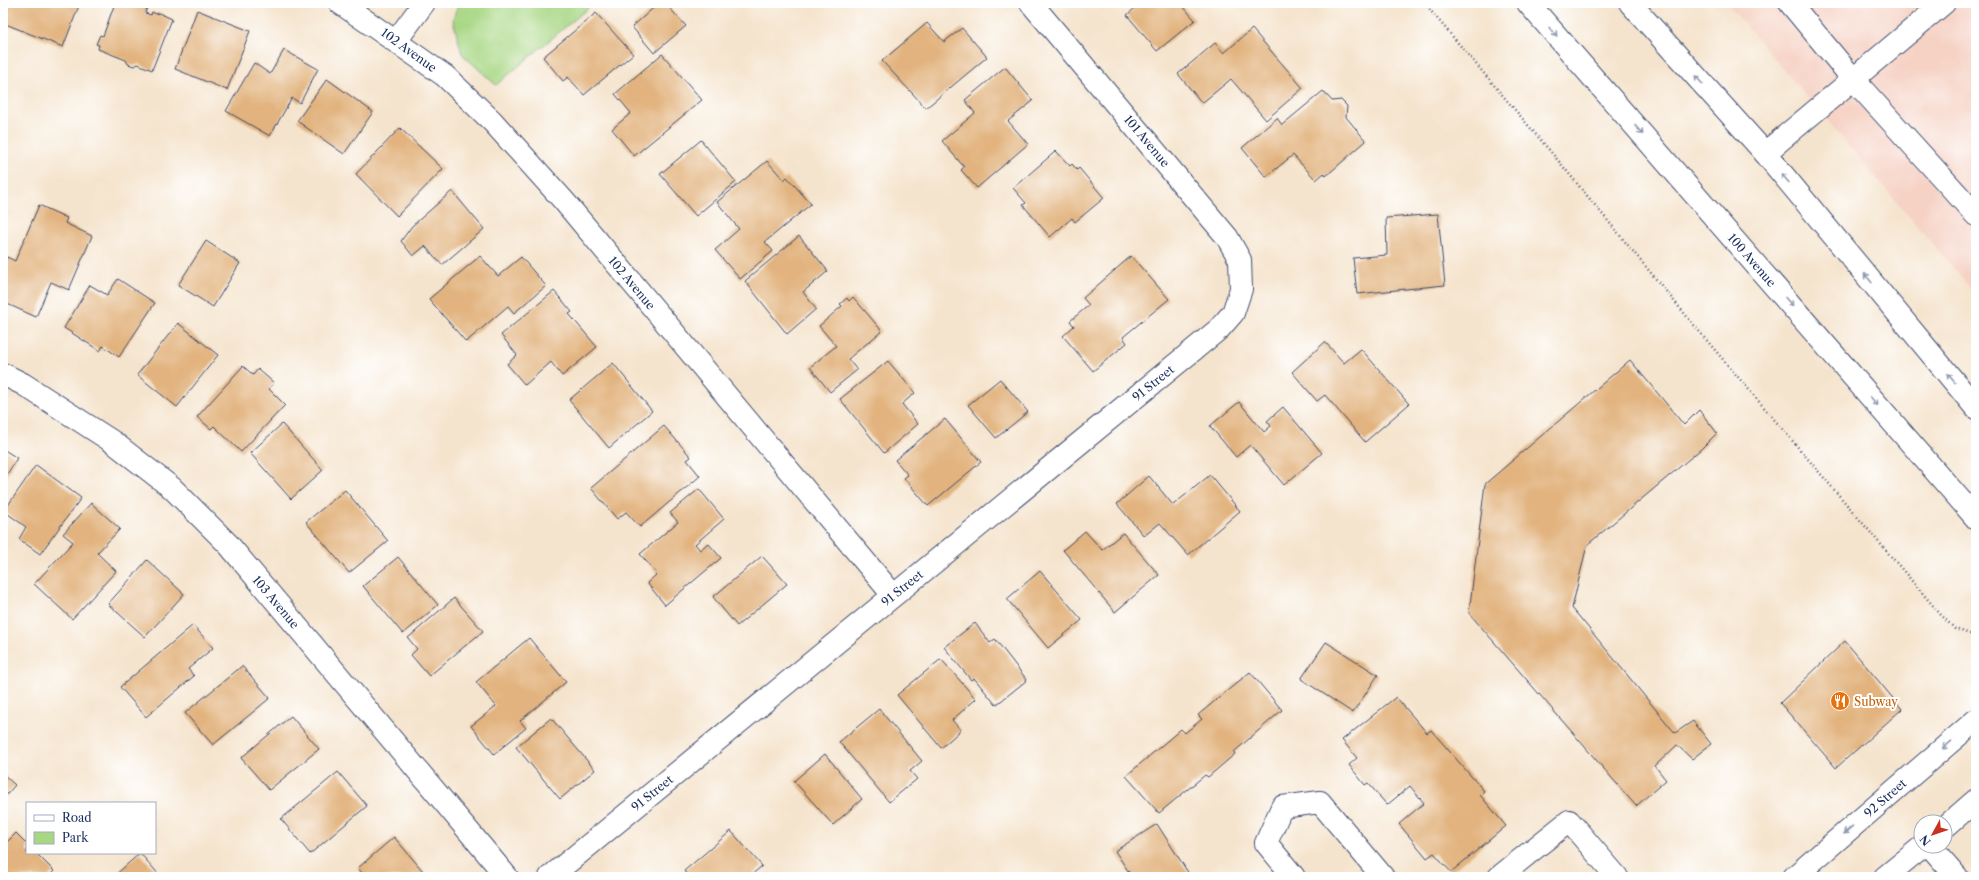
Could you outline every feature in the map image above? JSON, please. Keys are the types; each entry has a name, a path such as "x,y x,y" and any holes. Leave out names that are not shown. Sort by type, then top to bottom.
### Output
{"street":[{"name":"102 Avenue","path":"340,3 396,40 445,76 493,122 559,195 893,595"},
{"path":"396,40 424,3"},
{"name":"101 Avenue","path":"1031,3 1227,237 1240,260 1241,289"},
{"name":"100 Avenue","path":"1528,3 1976,518"},
{"path":"1790,3 1853,79 1976,215"},
{"path":"1765,154 1944,3"},
{"path":"1635,6 1765,154 1976,408"},
{"name":"91 Street","path":"550,877 1219,329 1233,313 1241,289"},
{"name":"103 Avenue","path":"3,374 23,384 113,442 172,488 228,544 508,877"},
{"name":"92 Street","path":"1794,877 1976,720"},
{"path":"1953,820 1976,800"},
{"path":"1294,877 1266,843 1282,807 1320,802 1383,877"},
{"path":"1499,877 1568,821 1617,877"},
{"path":"1885,877 1913,854"},
{"path":"1937,854 1957,877"}],"path":[{"path":"1424,3 1556,158 1703,336 1941,615 1955,629 1976,636"}],"shaded area":[{"path":"1727,3 1976,3 1976,295"}],"green space":[{"path":"458,3 594,3 496,85 462,54 453,20"}],"building":[{"path":"9,3 80,3 63,47 3,23"},
{"path":"115,3 149,3 145,13 151,15 152,12 156,14 159,13 172,19 152,70 138,64 134,66 128,64 126,60 98,49 99,45 96,44 100,35 103,36"},
{"path":"659,3 665,3 686,26 654,53 632,27"},
{"path":"1141,3 1180,3 1195,20 1157,51 1127,15"},
{"path":"197,10 250,31 227,90 175,69"},
{"path":"596,13 633,54 584,95 568,77 563,81 543,57"},
{"path":"927,23 944,42 962,28 987,57 926,108 882,61"},
{"path":"1252,29 1303,88 1266,120 1231,79 1202,103 1178,74 1215,43 1224,53"},
{"path":"284,50 318,69 300,103 292,98 270,136 226,111 254,63 270,74"},
{"path":"662,54 702,100 634,156 612,129 631,113 615,94"},
{"path":"1005,67 1033,101 1008,121 1028,144 977,188 961,170 964,167 942,141 975,113 965,100"},
{"path":"327,79 373,112 344,154 297,121"},
{"path":"1323,91 1332,101 1341,100 1347,106 1346,117 1366,141 1326,176 1324,173 1316,180 1293,155 1266,177 1242,148 1277,118 1282,125"},
{"path":"400,128 443,169 397,216 356,174"},
{"path":"701,140 736,182 696,216 660,174"},
{"path":"1056,151 1070,166 1072,164 1077,170 1079,168 1104,198 1075,222 1072,218 1050,237 1023,205 1026,203 1013,188"},
{"path":"767,161 784,180 787,177 811,204 765,242 773,251 740,279 715,250 739,229 717,202"},
{"path":"452,191 484,229 442,265 425,246 413,256 401,241 412,226"},
{"path":"39,205 67,218 65,223 92,236 69,290 51,282 36,317 3,302 3,267 7,257 15,261"},
{"path":"1438,214 1445,285 1357,294 1353,258 1387,255 1386,218"},
{"path":"799,236 828,271 803,292 816,309 787,334 745,281"},
{"path":"206,241 240,263 213,307 178,285"},
{"path":"480,256 498,276 521,257 546,286 514,313 508,306 466,342 429,299"},
{"path":"1131,256 1169,299 1123,337 1127,343 1093,371 1063,336 1074,326 1070,321 1089,305 1083,298"},
{"path":"118,279 155,303 119,357 103,346 100,351 64,328 90,285 107,295"},
{"path":"554,291 572,312 569,314 597,347 562,376 551,362 525,385 507,364 517,355 501,335"},
{"path":"853,297 882,331 848,359 857,370 830,392 810,367 836,346 819,326 842,306 840,304 847,298 849,301"},
{"path":"178,323 218,355 177,407 137,375"},
{"path":"1325,342 1344,363 1361,349 1409,404 1365,442 1325,395 1317,401 1292,372"},
{"path":"1630,360 1684,425 1699,410 1717,433 1701,449 1587,545 1572,608 1675,733 1693,721 1711,744 1692,759 1677,745 1655,766 1666,780 1636,806 1469,613 1485,484"},
{"path":"888,361 915,393 902,404 918,424 884,453 840,399"},
{"path":"613,363 652,411 609,448 569,400"},
{"path":"243,366 253,375 258,369 274,383 269,389 285,405 241,452 214,426 211,429 197,417"},
{"path":"1000,379 1028,412 996,438 968,405"},
{"path":"1239,402 1264,432 1271,426 1267,421 1283,407 1322,453 1284,485 1250,445 1236,457 1210,426"},
{"path":"945,419 981,462 928,506 904,478 908,475 895,460"},
{"path":"282,424 323,470 291,499 250,453"},
{"path":"664,426 691,457 687,460 700,476 640,527 626,512 617,519 591,488"},
{"path":"3,449 17,458 3,481"},
{"path":"36,465 81,498 40,554 19,539 26,527 4,511"},
{"path":"1210,475 1240,511 1188,555 1160,523 1144,536 1117,504 1149,476 1173,505"},
{"path":"699,489 724,519 695,544 700,550 708,543 721,558 665,605 647,583 657,574 640,554 678,522 670,513"},
{"path":"345,490 388,541 349,573 306,522"},
{"path":"91,503 120,529 97,553 116,571 72,619 34,584 73,542 63,534"},
{"path":"1085,531 1102,550 1123,533 1159,575 1115,612 1063,550"},
{"path":"762,556 787,584 737,626 713,597"},
{"path":"398,557 438,605 403,634 363,586"},
{"path":"147,560 184,594 145,637 108,604"},
{"path":"1040,571 1082,620 1048,648 1007,599"},
{"path":"454,598 483,631 429,676 411,655 417,649 408,638"},
{"path":"975,623 990,643 995,639 1027,680 996,705 974,678 971,680 944,647"},
{"path":"193,625 213,648 188,669 194,676 146,717 120,687"},
{"path":"529,638 566,682 520,721 526,728 494,754 471,726 496,706 476,682"},
{"path":"1845,641 1902,709 1836,768 1780,703"},
{"path":"1326,642 1378,675 1353,713 1301,679"},
{"path":"941,659 976,699 952,720 961,730 941,748 897,695"},
{"path":"242,666 270,698 213,745 185,713"},
{"path":"1250,672 1282,710 1208,777 1205,775 1159,813 1126,776 1181,729 1185,733 1202,719 1198,715"},
{"path":"1396,697 1427,733 1431,730 1484,791 1480,795 1506,826 1451,872 1434,853 1427,858 1399,824 1424,803 1410,786 1387,805 1368,783 1365,785 1349,765 1357,758 1342,740"},
{"path":"879,709 922,761 910,771 917,779 889,802 839,742"},
{"path":"291,716 319,749 269,790 241,758"},
{"path":"551,718 595,770 560,799 516,747"},
{"path":"825,754 862,799 833,825 794,781"},
{"path":"338,772 367,806 310,854 281,819"},
{"path":"3,774 15,785 3,799"},
{"path":"1157,824 1191,877 1132,877 1115,851"},
{"path":"731,831 762,866 749,877 689,877 684,871"},
{"path":"16,833 26,843 26,854 37,854 54,871 48,877 3,877 3,846"},
{"path":"394,837 428,877 365,877 358,868"},
{"path":"139,854 141,854 161,877 113,877"}],"place":[{"name":"Subway","path":"1840,701"}]}
